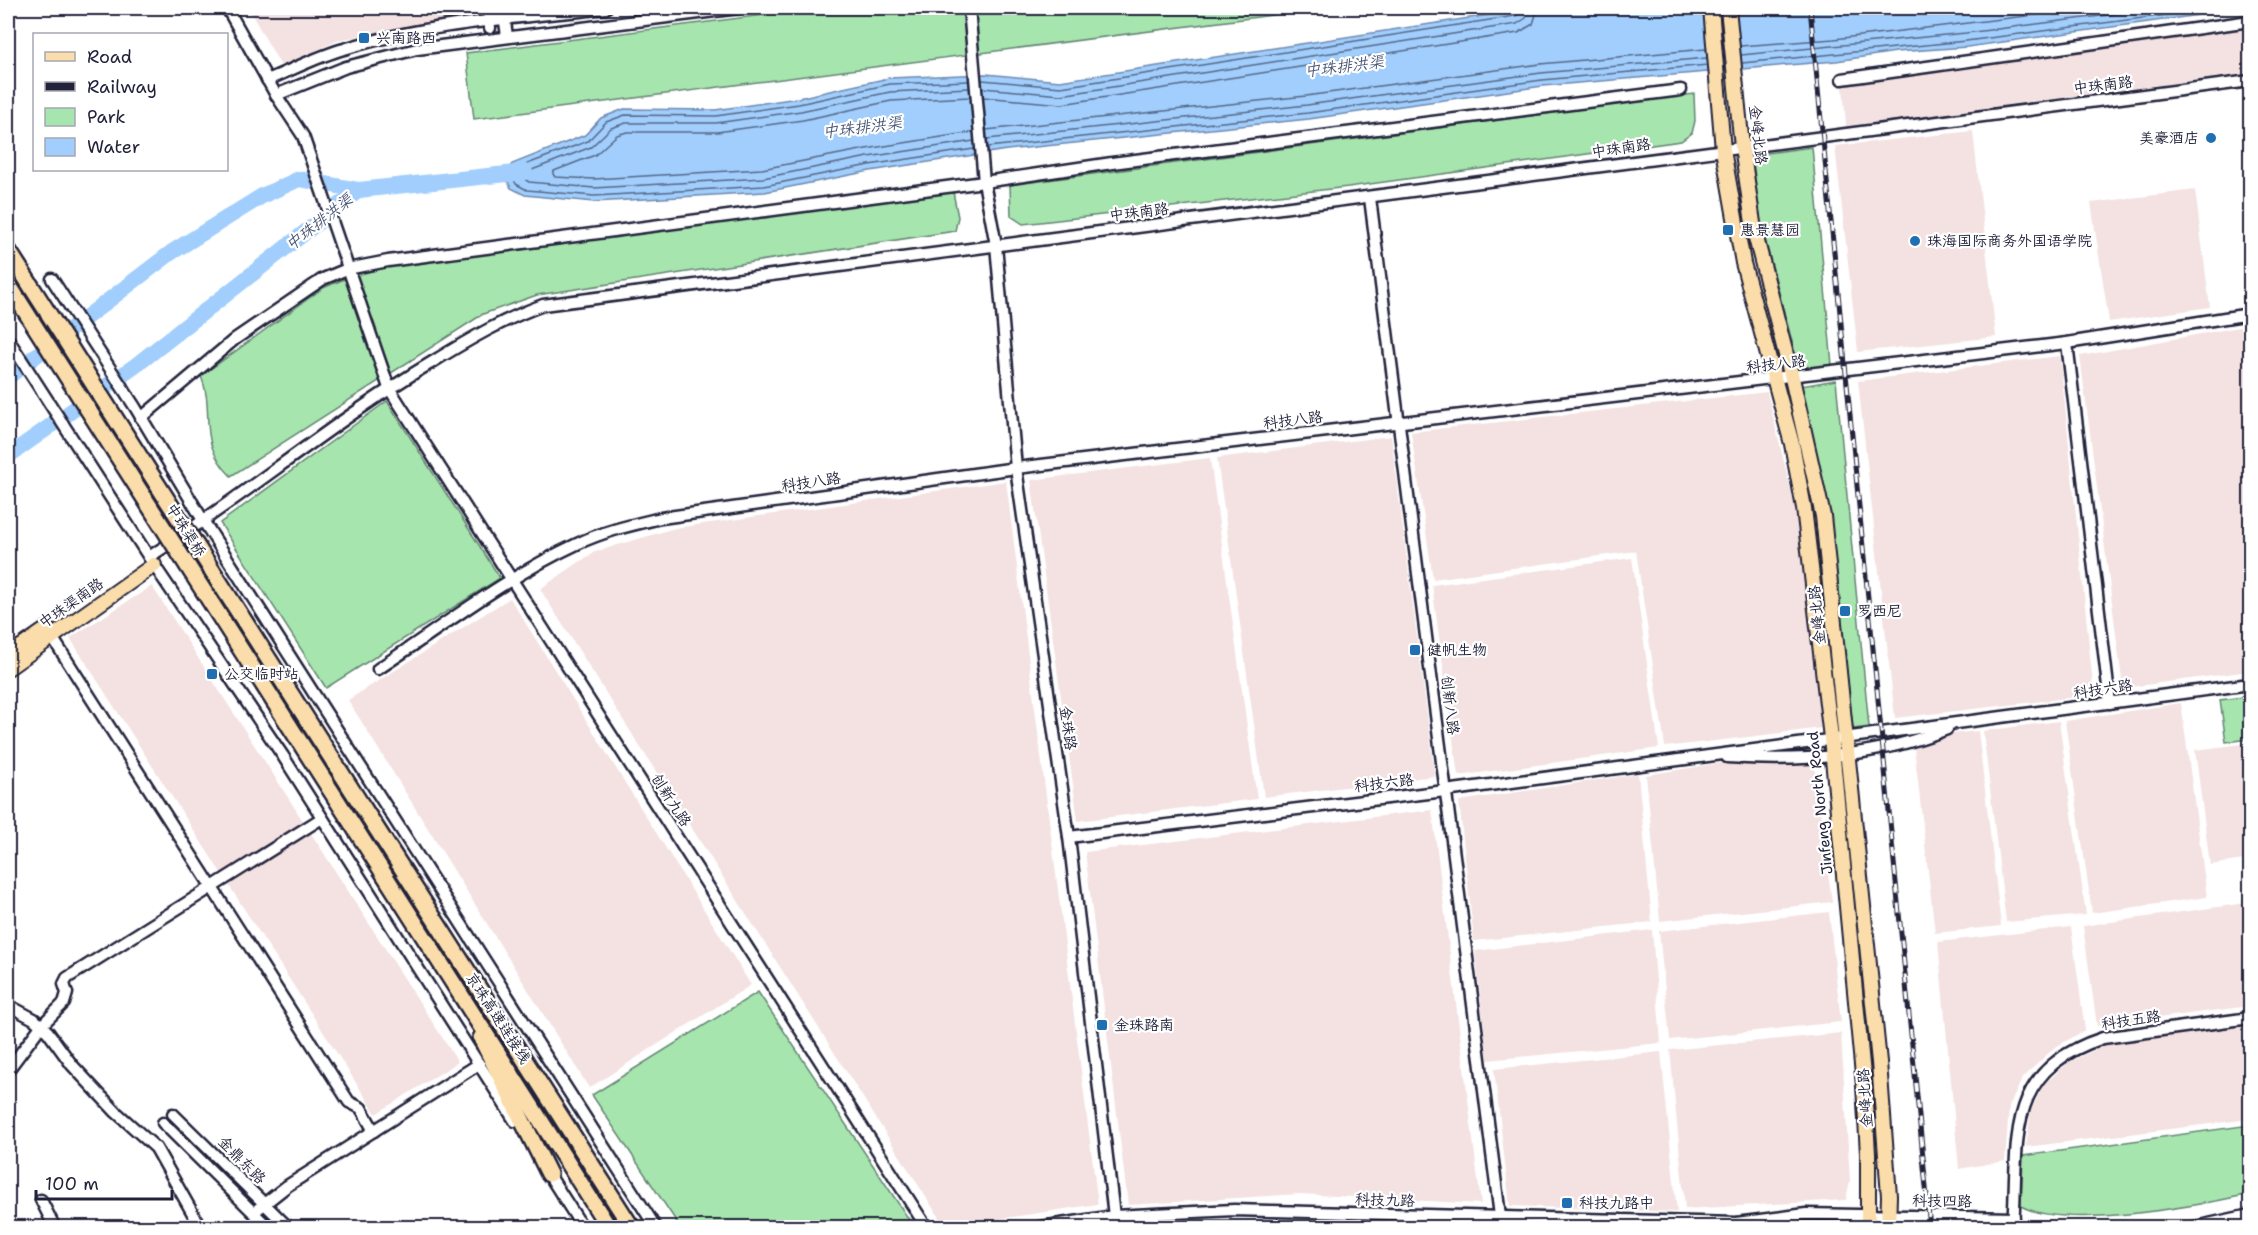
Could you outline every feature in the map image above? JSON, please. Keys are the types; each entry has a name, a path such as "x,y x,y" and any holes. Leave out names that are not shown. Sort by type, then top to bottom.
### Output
{"highway":[{"name":"中珠渠桥","path":"8,250 364,809"},
{"name":"中珠渠桥","path":"8,284 347,816"},
{"name":"京珠高速连接线","path":"364,809 632,1227"},
{"name":"京珠高速连接线","path":"347,816 609,1227"},
{"path":"469,1007 487,1056 549,1174"}],"main road":[{"path":"1711,8 1724,150 1743,262 1773,380"},
{"name":"金峰北路","path":"1728,8 1742,147 1754,230 1792,378 1823,516 1879,1062 1889,1221"},
{"name":"Jinfeng North Road","path":"1773,380 1791,444 1804,508 1831,738 1864,1086 1868,1221"},
{"name":"中珠渠南路","path":"8,668 151,561"},
{"name":"中珠渠南路","path":"8,656 151,561"}],"street":[{"name":"创新九路","path":"227,8 267,80 303,136 389,388 927,1227"},
{"path":"488,8 491,38"},
{"path":"503,8 507,36"},
{"path":"267,80 342,49 404,34 606,8"},
{"path":"276,95 370,60 433,46 739,8"},
{"name":"金珠路","path":"969,8 984,182 996,245 1016,468 1069,837 1114,1216"},
{"path":"1842,79 2250,21"},
{"name":"中珠南路","path":"151,561 389,388 512,316 543,304 1370,198 2250,81"},
{"path":"141,418 235,339 323,279 347,269 388,261 1112,163 1681,90"},
{"name":"创新八路","path":"1370,198 1500,1216"},
{"path":"52,279 135,407 204,522 656,1227"},
{"name":"科技八路","path":"378,669 513,580 577,544 616,529 661,518 1016,468 1792,378 2067,343 2250,314"},
{"path":"8,341 322,818 583,1227"},
{"path":"2067,343 2110,703"},
{"path":"52,637 349,1102 361,1108 374,1131"},
{"name":"科技六路","path":"1069,837 1445,791 2250,684"},
{"name":"科技六路","path":"1703,756 1783,761 1833,758 1917,741 1960,724"},
{"path":"8,1070 41,1026 64,1003 67,993 64,984 67,978 322,818"},
{"path":"8,1005 34,1019 116,1112 156,1148 201,1227"},
{"name":"科技五路","path":"2014,1222 2019,1128 2024,1103 2032,1086 2051,1063 2084,1044 2103,1038 2250,1018"},
{"path":"254,1212 286,1186 479,1064"},
{"name":"金鼎东路","path":"173,1114 289,1227"},
{"name":"金鼎东路","path":"163,1123 269,1227"},
{"path":"41,1200 55,1227"},
{"name":"科技九路","path":"1035,1227 1114,1216 1234,1210 1736,1223 1758,1227"},
{"name":"科技九路","path":"1736,1223 1806,1214 1868,1221"},
{"path":"2190,1227 2250,1215"},
{"name":"科技四路","path":"1868,1221 2014,1222"}],"shaded area":[{"path":"248,8 481,8 482,16 436,21 339,40 281,66"},
{"path":"2250,28 2250,73 1846,126 1843,86"},
{"name":"珠海国际商务外国语学院","path":"1973,131 1996,337 1858,352 1835,146"},
{"path":"2195,190 2210,307 2109,322 2091,203"},
{"path":"2250,325 2250,671 2123,688 2080,356"},
{"path":"2060,356 2094,695 1895,718 1858,381"},
{"path":"1767,392 1797,515 1822,728 1665,747 1636,551 1433,579 1411,432"},
{"path":"1391,436 1435,776 1264,797 1217,458"},
{"path":"1210,458 1257,799 1078,821 1031,480"},
{"path":"1006,481 1098,1204 945,1227 540,589 594,552 675,528"},
{"path":"1632,558 1659,748 1458,776 1432,585"},
{"path":"152,586 458,1062 376,1114 70,638"},
{"path":"510,598 751,985 589,1088 348,700"},
{"path":"2181,703 2207,897 2092,913 2065,721"},
{"path":"2059,721 2086,915 2006,922 1983,731"},
{"path":"1978,731 2001,926 1935,933 1913,738"},
{"path":"2250,743 2250,859 2210,865 2195,750"},
{"path":"1812,748 1832,902 1660,921 1646,775"},
{"path":"1638,774 1652,922 1474,941 1459,801"},
{"path":"1432,810 1481,1204 1300,1194 1128,1205 1085,852"},
{"path":"2246,903 2250,905 2250,1006 2097,1026 2083,926"},
{"path":"1829,912 1841,1022 1670,1040 1659,931"},
{"path":"2071,927 2085,1030 2054,1048 2023,1077 2009,1107 2005,1161 1959,1169 1938,942"},
{"path":"1652,930 1661,1043 1488,1060 1475,951"},
{"path":"2250,1024 2250,1119 2026,1147 2031,1111 2043,1085 2069,1062 2114,1041"},
{"path":"1841,1033 1850,1180 1846,1200 1685,1209 1670,1050"},
{"path":"1661,1052 1677,1212 1510,1206 1494,1069"}],"green space":[{"path":"818,8 1327,8 474,119 466,53"},
{"path":"1694,94 1695,121 1692,133 1681,141 1348,187 1023,224 1011,216 1010,185"},
{"path":"1812,147 1832,365 1799,368 1761,224 1752,155"},
{"path":"953,192 958,217 955,231 537,295 483,314 231,476 213,450 208,426 205,389 201,376 323,288 349,277 407,262"},
{"path":"1836,380 1869,727 1853,729 1830,517 1801,386"},
{"path":"387,401 500,578 326,688 220,523"},
{"path":"2250,696 2250,739 2226,742 2220,700"},
{"path":"758,992 914,1227 680,1227 592,1095"},
{"path":"2250,1125 2250,1194 2134,1214 2100,1216 2042,1213 2021,1206 2023,1156"}],"water":[{"path":"1535,8 2250,8 1967,47 1896,52 1836,61 1543,86 1309,119 1007,150 870,171 765,192 594,202 525,195 511,188 504,174 512,164 585,135 601,118 624,109 715,110 798,98 889,78 986,74 1060,81"}],"waterway":[{"name":"中珠排洪渠","path":"8,456 135,366 359,190 525,172"},
{"path":"8,377 172,252 262,196 299,179 359,190"}],"railway":[{"path":"1810,8 1930,1228"}],"place":[{"name":"兴南路西","path":"364,38"},
{"name":"美豪酒店","path":"2211,138"},
{"name":"惠景慧园","path":"1728,230"},
{"name":"珠海国际商务外国语学院","path":"1915,241"},
{"name":"罗西尼","path":"1845,611"},
{"name":"健帆生物","path":"1415,650"},
{"name":"公交临时站","path":"212,674"},
{"name":"金珠路南","path":"1102,1025"},
{"name":"科技九路中","path":"1567,1203"}]}
